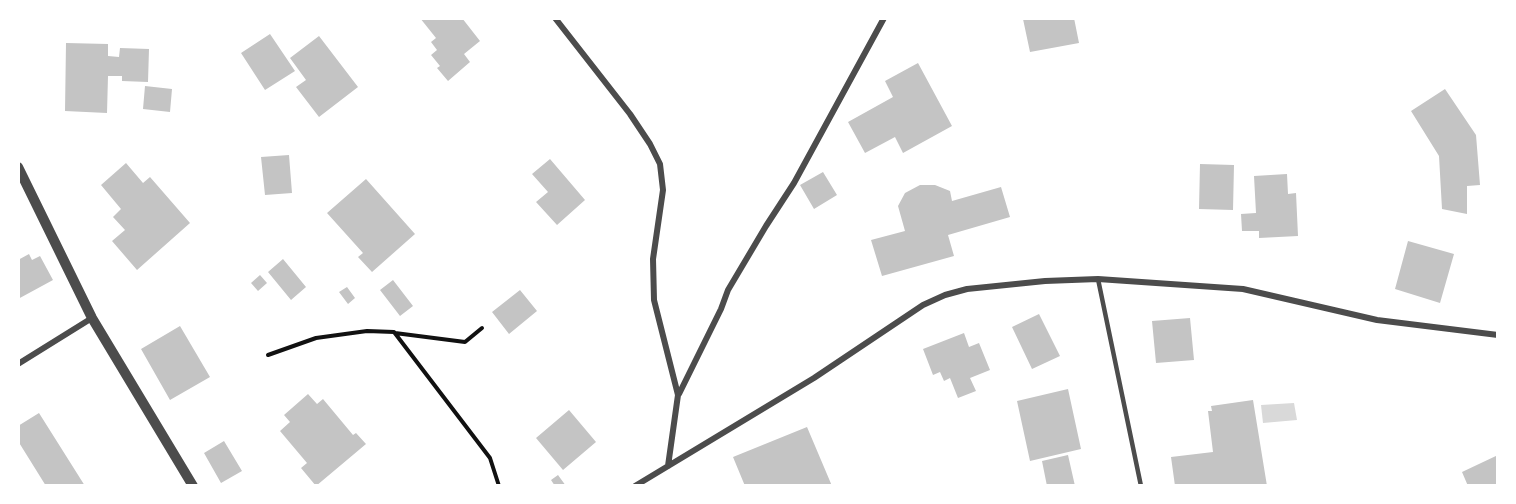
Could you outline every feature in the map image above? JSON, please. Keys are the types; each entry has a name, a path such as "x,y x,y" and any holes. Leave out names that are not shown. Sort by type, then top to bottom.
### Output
{"street":[{"path":"555,18 630,114 660,164 663,190 653,259 654,300 678,395"},
{"path":"668,466 678,395 721,309 728,290 794,183 884,18"},
{"path":"18,167 92,318 193,486"},
{"path":"635,486 814,378 923,305 945,295 967,289 1045,280 1098,279 1243,289 1377,320 1498,335"},
{"path":"18,364 92,318"}],"lane":[{"path":"1098,279 1142,486"}],"path":[{"path":"268,356 316,338 368,331 394,332 465,342 482,328"},
{"path":"394,332 490,458 499,486"}],"shaded area":[{"path":"1294,403 1297,420 1263,423 1261,405"}],"building":[{"path":"420,18 462,18 480,41 464,54 470,62 448,81 437,68 440,66 431,55 437,50 431,42 436,38"},
{"path":"1074,18 1079,43 1030,52 1023,19"},
{"path":"270,34 295,71 265,90 241,53"},
{"path":"319,36 358,87 319,117 296,87 306,80 290,58"},
{"path":"66,43 108,44 108,56 119,57 120,48 149,49 148,82 122,81 122,76 108,76 107,113 65,111"},
{"path":"918,63 952,126 903,153 895,137 865,153 848,122 893,97 885,81"},
{"path":"145,86 172,89 170,112 143,109"},
{"path":"1445,89 1476,135 1480,185 1467,186 1467,214 1442,209 1439,156 1411,111"},
{"path":"289,155 292,193 265,195 261,157"},
{"path":"550,159 585,200 557,225 536,202 548,192 532,174"},
{"path":"126,163 143,183 150,177 190,223 137,270 112,241 125,230 113,217 121,209 101,185"},
{"path":"1200,164 1234,165 1233,210 1199,209"},
{"path":"823,172 837,195 814,209 800,185"},
{"path":"1287,174 1288,194 1296,193 1298,236 1259,238 1259,231 1242,231 1241,214 1256,213 1254,176"},
{"path":"366,179 415,234 372,272 358,257 363,253 327,213"},
{"path":"920,185 935,185 950,191 952,201 1001,187 1010,217 948,235 954,256 882,276 871,240 905,231 898,206 905,193"},
{"path":"1408,241 1454,254 1440,303 1395,289"},
{"path":"29,254 32,260 40,256 53,280 18,299 18,260"},
{"path":"283,259 306,287 291,300 268,272"},
{"path":"260,275 267,283 258,291 251,283"},
{"path":"393,280 413,306 400,316 380,290"},
{"path":"347,287 355,298 348,304 339,292"},
{"path":"520,290 537,311 509,334 492,312"},
{"path":"1039,314 1060,356 1032,369 1012,327"},
{"path":"1190,318 1194,360 1156,363 1152,321"},
{"path":"180,326 210,377 170,400 141,349"},
{"path":"964,333 969,347 979,343 990,370 970,378 976,391 958,398 950,378 944,381 940,372 933,375 923,349"},
{"path":"1068,389 1081,449 1030,461 1017,401"},
{"path":"308,394 317,404 323,399 353,435 356,433 366,444 316,486 301,468 307,463 280,431 290,422 284,415"},
{"path":"1253,400 1267,486 1175,486 1171,457 1213,452 1208,411 1212,411 1211,406"},
{"path":"569,410 596,442 563,470 536,438"},
{"path":"39,413 85,486 46,486 18,441 18,426"},
{"path":"807,427 832,486 745,486 733,457"},
{"path":"224,441 242,471 221,483 204,453"},
{"path":"1068,455 1075,486 1047,486 1042,461"},
{"path":"1498,455 1498,486 1468,486 1462,472"},
{"path":"558,475 566,486 555,486 551,480"}]}
